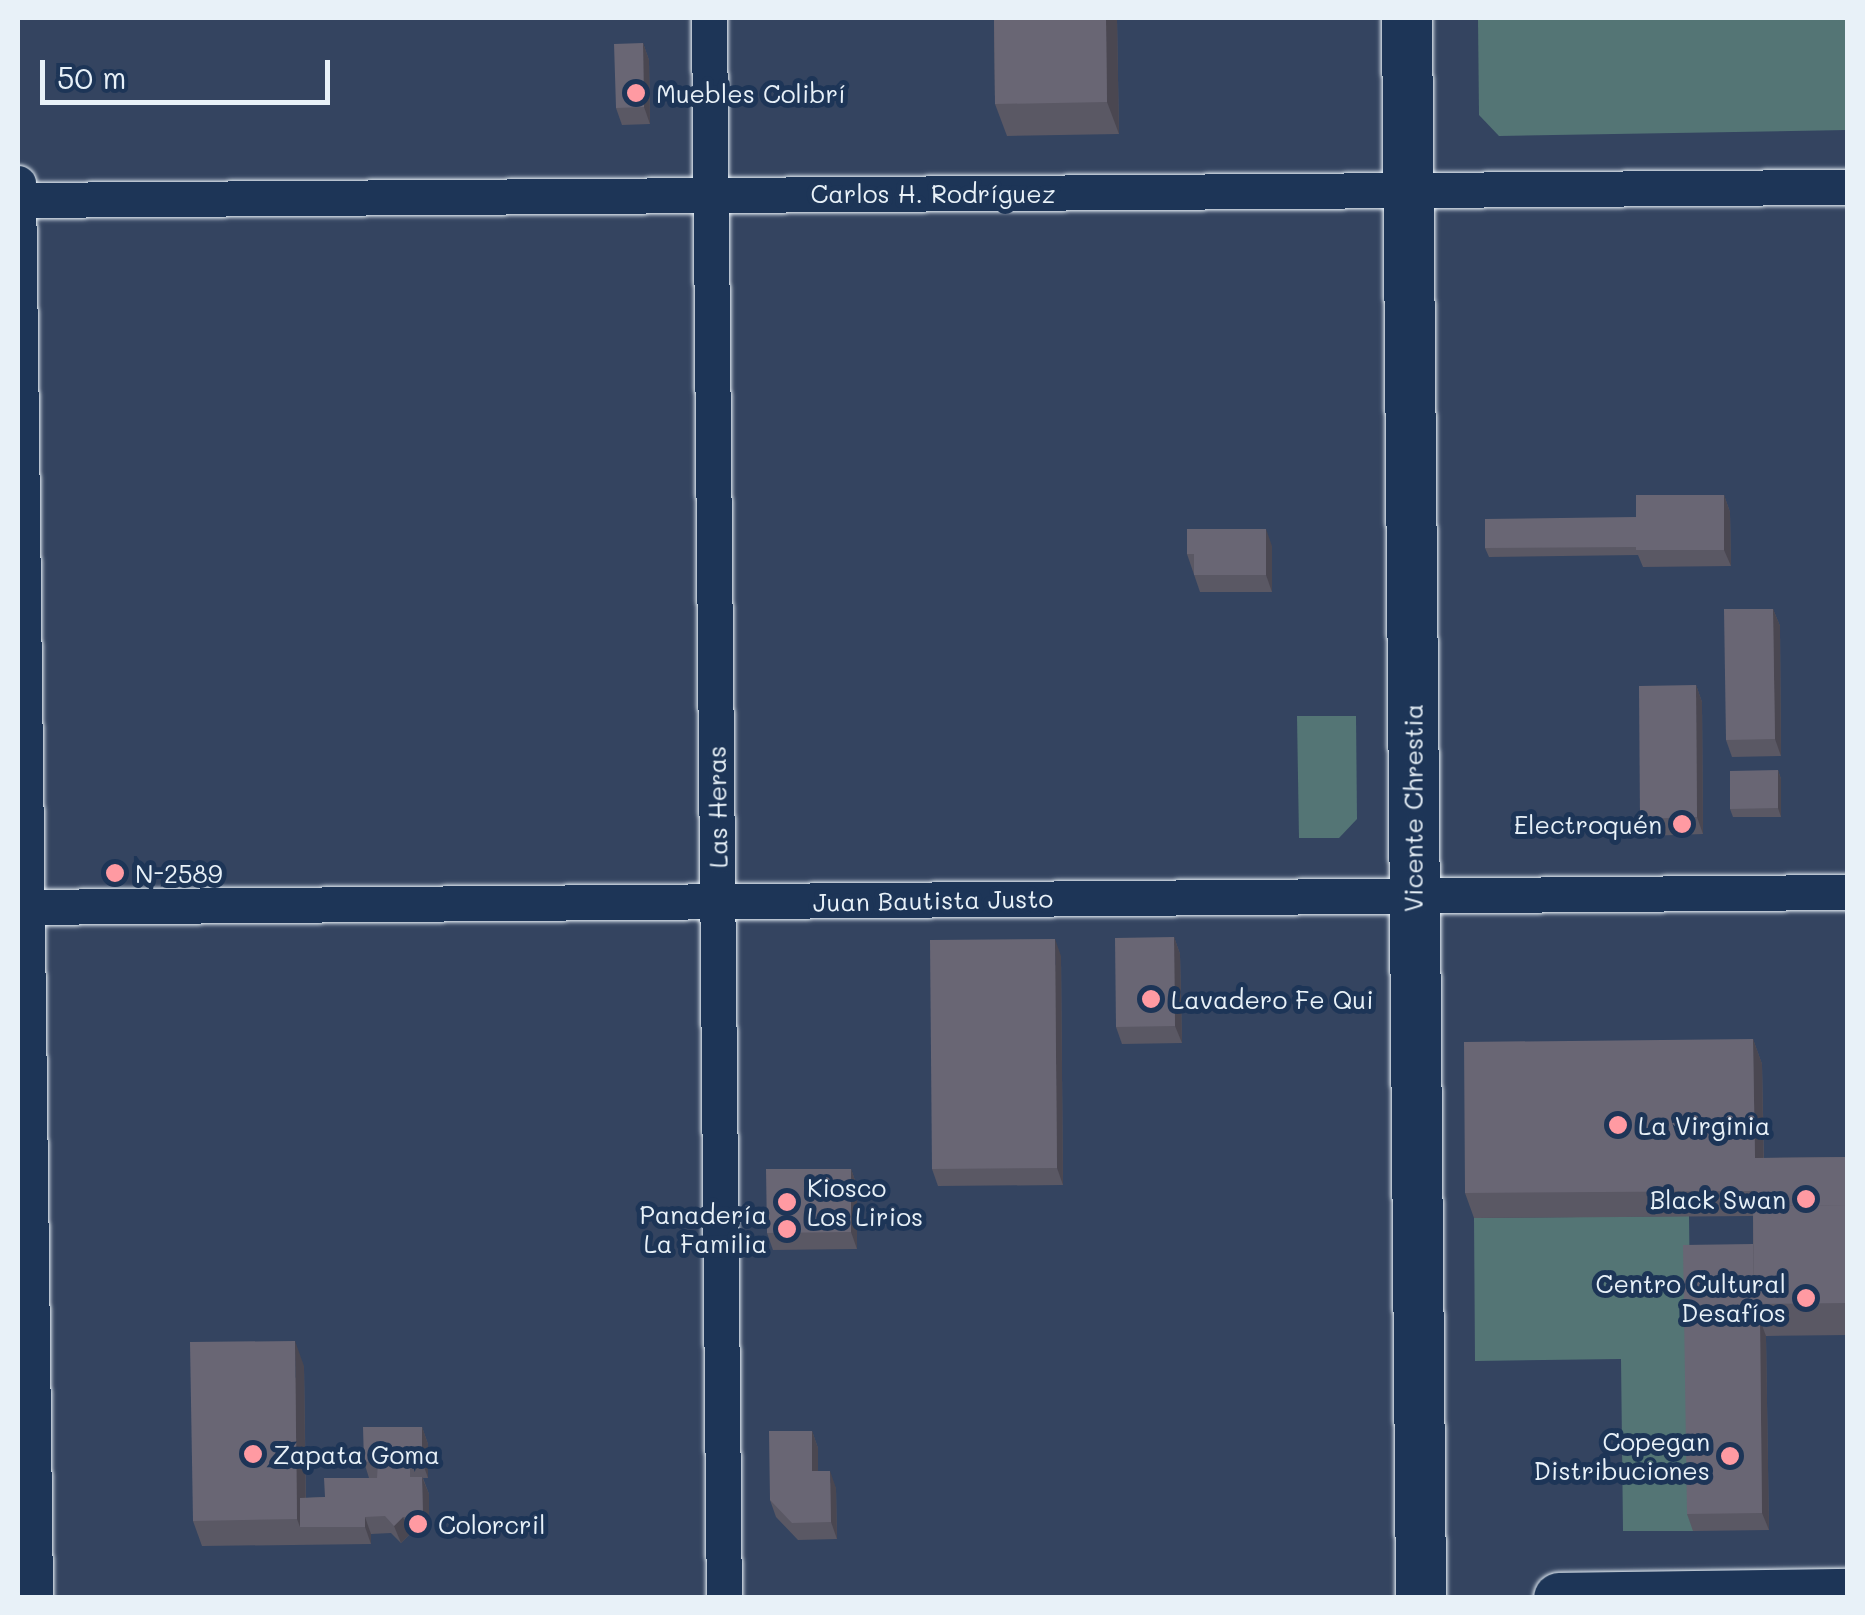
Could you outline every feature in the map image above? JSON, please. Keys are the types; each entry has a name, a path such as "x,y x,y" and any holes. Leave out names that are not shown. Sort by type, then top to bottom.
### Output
{"main road":[{"name":"Vicente Chrestia","path":"1407,18 1422,1598"},
{"path":"1559,1598 1848,1594"}],"street":[{"name":"Las Heras","path":"709,18 724,1598"},
{"path":"18,183 22,907 34,1598"},
{"name":"Carlos H. Rodríguez","path":"18,200 1848,187"},
{"name":"Juan Bautista Justo","path":"22,907 1848,892"}],"green space":[{"path":"1478,18 1847,18 1847,130 1499,136 1479,115"},
{"path":"1297,716 1356,716 1357,819 1339,838 1299,838"},
{"path":"1689,1216 1693,1531 1623,1531 1621,1359 1475,1361 1474,1218"}],"building":[{"path":"994,18 1106,18 1107,102 995,104"},
{"path":"643,43 644,107 616,108 614,44"},
{"path":"1636,495 1724,495 1724,550 1636,550"},
{"path":"1636,517 1636,547 1485,548 1485,519"},
{"path":"1187,529 1266,529 1266,575 1194,575 1194,554 1187,554"},
{"path":"1724,609 1773,609 1775,739 1726,740"},
{"path":"1696,685 1697,817 1640,819 1639,686"},
{"path":"1778,770 1778,808 1730,809 1730,771"},
{"name":"Lavadero Fe Qui","path":"1174,937 1175,1026 1116,1027 1115,938"},
{"path":"1055,939 1057,1168 932,1169 930,940"},
{"name":"La Virginia","path":"1753,1039 1755,1158 1848,1157 1848,1205 1755,1206 1755,1191 1465,1193 1464,1042"},
{"path":"766,1169 851,1169 851,1232 767,1233"},
{"path":"1848,1205 1848,1303 1754,1304 1753,1206"},
{"name":"Copegan Distribuciones","path":"1753,1244 1754,1304 1760,1320 1762,1513 1687,1514 1683,1245"},
{"name":"Zapata Goma","path":"295,1341 297,1519 193,1521 190,1342"},
{"path":"363,1427 422,1427 422,1461 410,1461 410,1477 422,1477 423,1516 403,1517 394,1526 385,1516 365,1517 365,1527 300,1527 300,1498 325,1497 324,1478 377,1478 378,1461 364,1462"},
{"path":"769,1431 812,1431 812,1471 830,1471 831,1522 792,1523 770,1500"}],"place":[{"name":"Muebles Colibrí","path":"636,93"},
{"name":"Electroquén","path":"1682,824"},
{"name":"N-2589","path":"115,873"},
{"name":"Lavadero Fe Qui","path":"1151,999"},
{"name":"La Virginia","path":"1618,1125"},
{"name":"Black Swan","path":"1806,1199"},
{"name":"Kiosco Los Lirios","path":"787,1202"},
{"name":"Panadería La Familia","path":"787,1229"},
{"name":"Centro Cultural Desafíos","path":"1806,1298"},
{"name":"Zapata Goma","path":"253,1454"},
{"name":"Copegan Distribuciones","path":"1730,1456"},
{"name":"Colorcril","path":"418,1524"}]}
